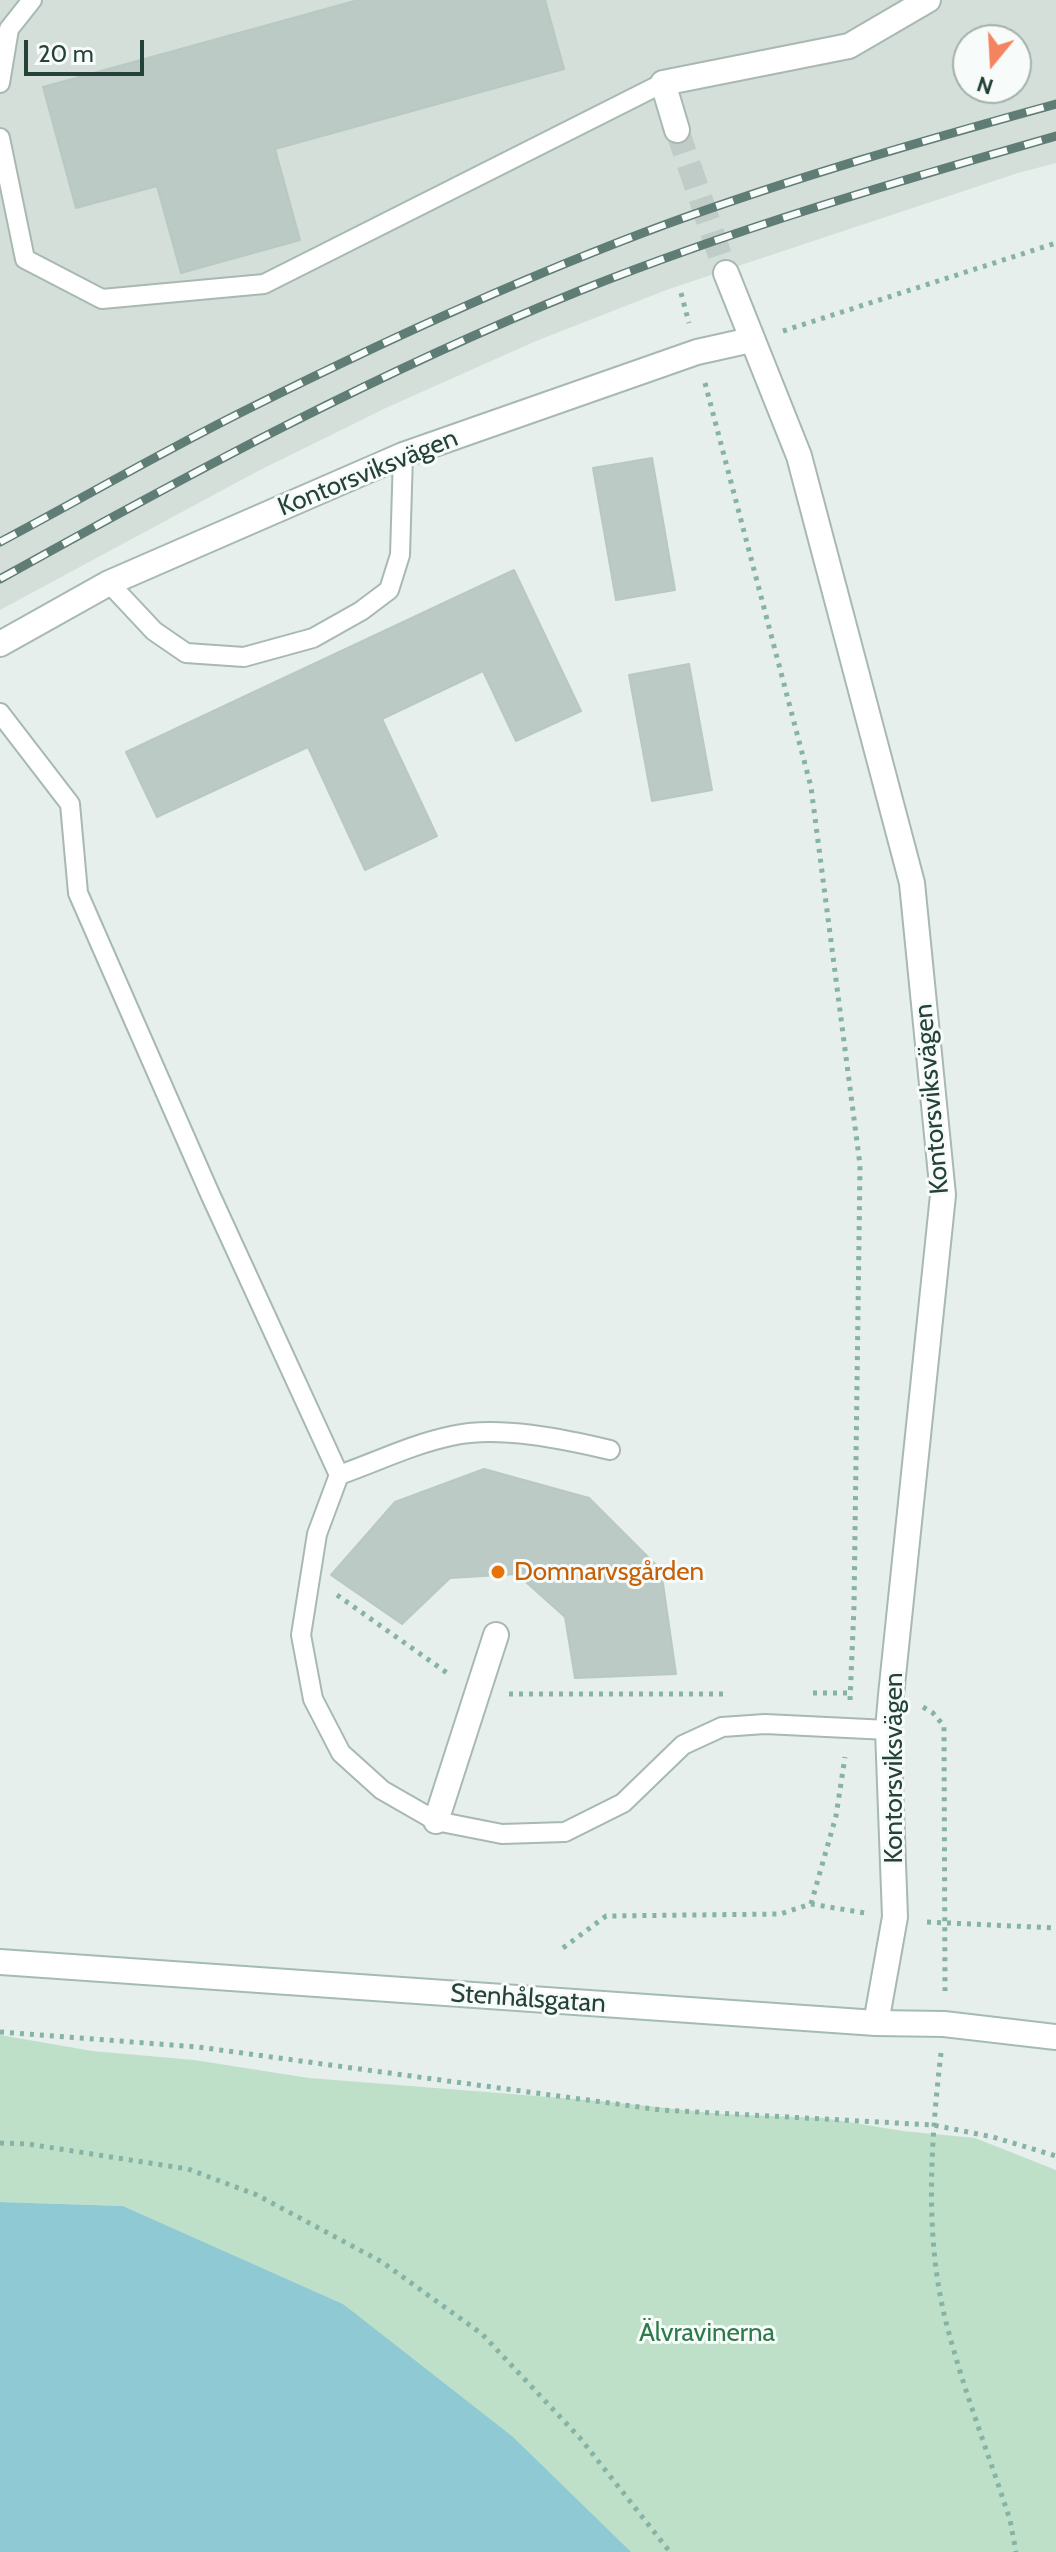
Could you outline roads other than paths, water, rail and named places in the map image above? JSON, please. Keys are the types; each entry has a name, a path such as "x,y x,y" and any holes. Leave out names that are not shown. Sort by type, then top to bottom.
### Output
{"street":[{"path":"677,130 663,83 849,46 928,0"},
{"name":"Kontorsviksvägen","path":"726,273 799,456 912,883 943,1195 888,1730 895,1917 876,2023"},
{"name":"Kontorsviksvägen","path":"0,644 109,583 403,455 697,352 751,340"},
{"path":"436,1821 496,1635"},
{"name":"Stenhålsgatan","path":"0,1962 876,2023 944,2024 1056,2037"}],"lane":[{"path":"0,83 9,29 32,0"},
{"path":"0,138 25,259 102,299 264,284 663,83"},
{"path":"109,583 154,631 186,653 244,657 313,638 361,611 389,590 400,555 403,455"},
{"path":"0,713 70,804 78,893 210,1194 339,1475 317,1534 308,1575 301,1635 313,1699 341,1753 382,1790 436,1821 502,1834 565,1832 623,1803 683,1745 722,1727 765,1724 888,1730"},
{"path":"339,1475 452,1435 511,1433 610,1450"}],"water":[{"path":"0,2202 123,2206 343,2304 513,2437 631,2552 0,2552"}],"tunnel":[{"path":"677,130 726,273"}],"railway":[{"path":"0,542 187,440 300,383 559,266 761,191 1056,104"},
{"path":"0,579 285,426 504,322 637,268 756,227 1056,136"}],"place":[{"name":"Domnarvsgården","path":"498,1572"}],"park label":[{"name":"Älvravinerna","path":"707,2333"}]}
